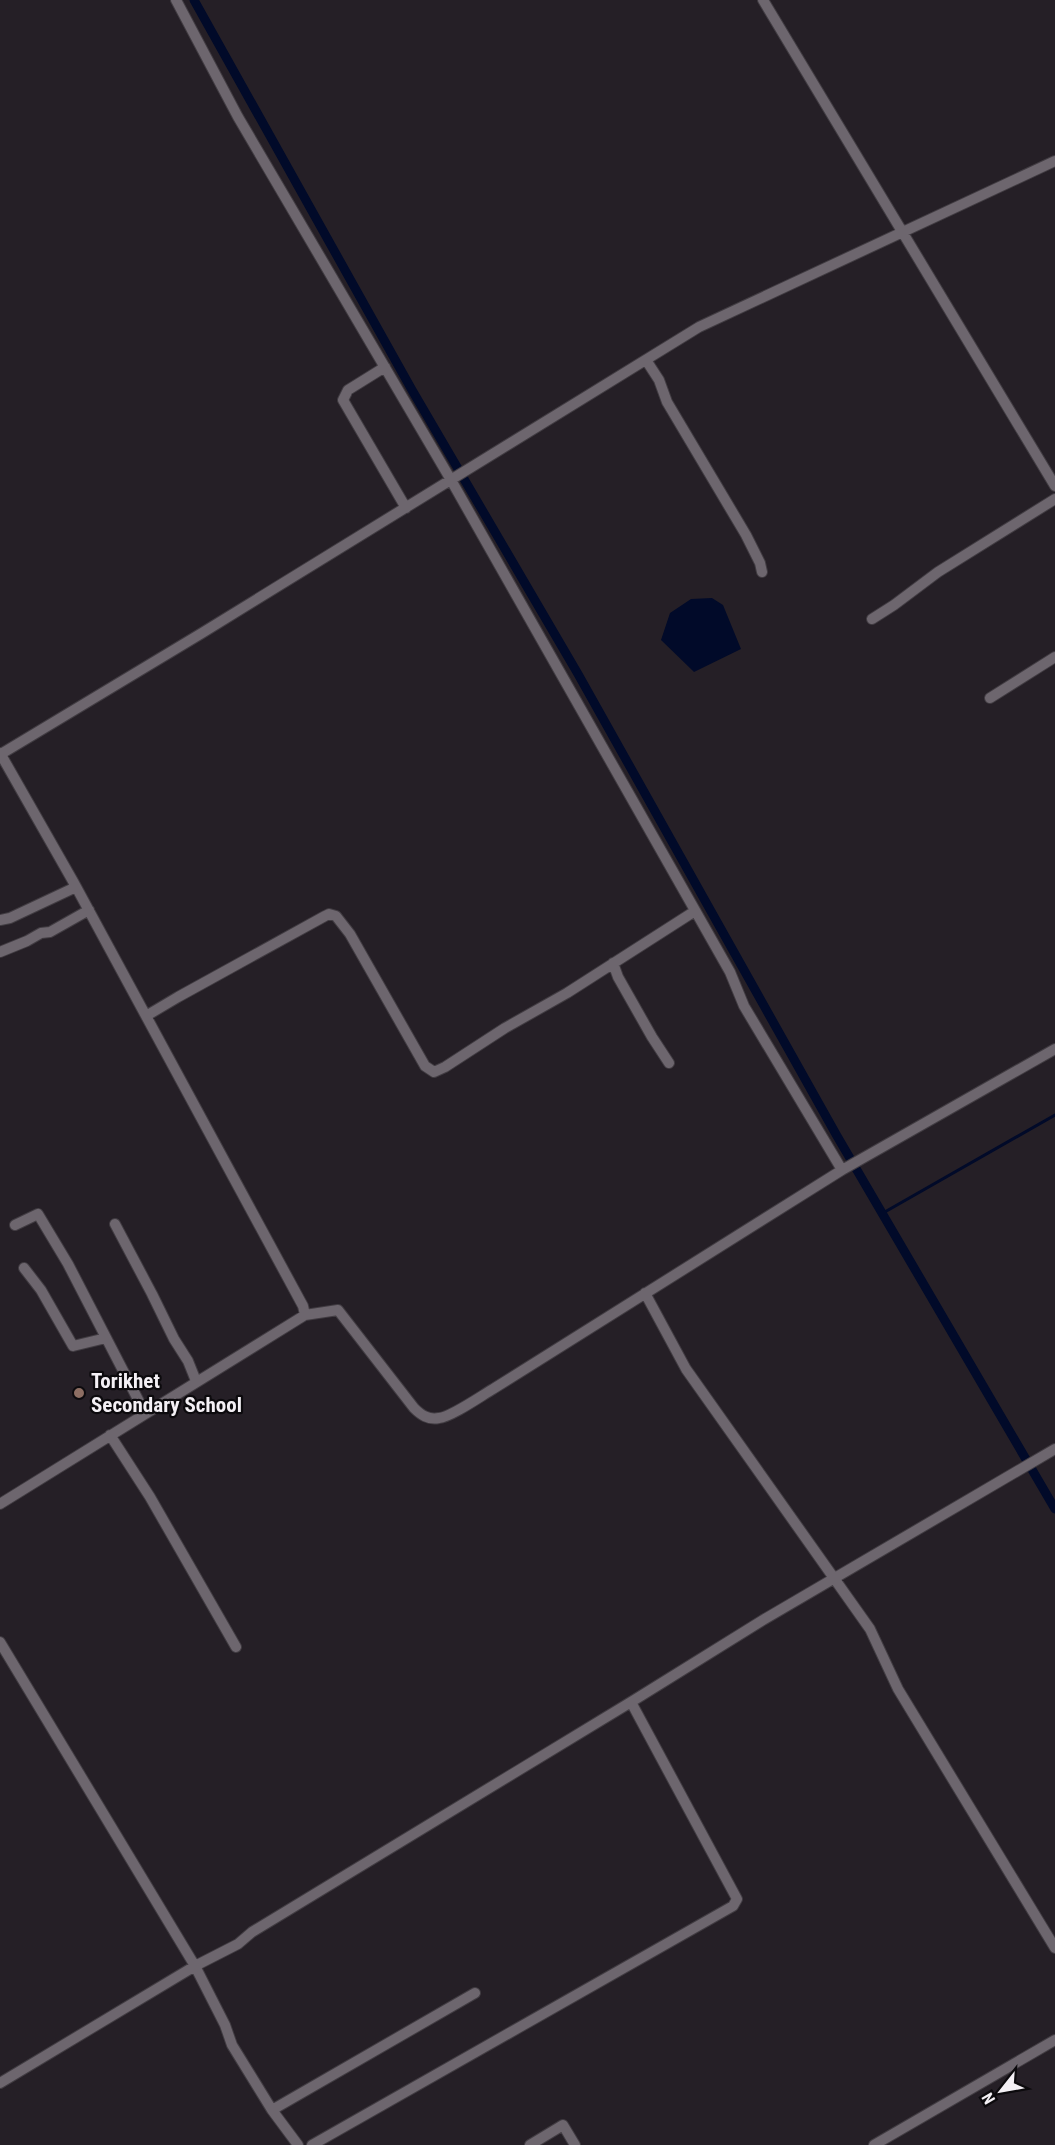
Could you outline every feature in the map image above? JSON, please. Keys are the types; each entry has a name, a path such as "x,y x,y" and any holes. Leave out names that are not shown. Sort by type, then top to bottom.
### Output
{"street":[{"path":"176,0 238,117 451,480 730,972 744,1006 846,1169"},
{"path":"763,0 901,232 1050,468 1055,486"},
{"path":"305,1315 303,1306 89,910 0,753 406,508 699,327 1055,160"},
{"path":"646,360 659,380 667,402 746,535 762,572"},
{"path":"385,367 348,390 343,400 406,508"},
{"path":"872,619 938,572 1055,499"},
{"path":"990,698 1055,657"},
{"path":"0,920 10,918 76,887"},
{"path":"0,952 22,944 41,933 50,932 89,910"},
{"path":"146,1016 325,916 333,914 350,934 425,1066 434,1072 567,993 695,911"},
{"path":"613,963 618,977 669,1063"},
{"path":"0,1504 305,1315 338,1310 414,1408 428,1418 440,1419 493,1389 846,1169 1055,1049"},
{"path":"15,1225 38,1214 68,1264 145,1413"},
{"path":"115,1224 174,1340 188,1361 196,1381"},
{"path":"24,1268 40,1290 73,1346 106,1338"},
{"path":"645,1293 686,1369 870,1629 898,1689 1055,1948"},
{"path":"110,1435 150,1497 236,1647"},
{"path":"0,2083 195,1966 238,1944 252,1932 763,1620 1055,1449"},
{"path":"0,1642 195,1966 225,2025 232,2045 272,2110 298,2145"},
{"path":"312,2145 732,1906 737,1899 631,1702"},
{"path":"272,2110 474,1993"},
{"path":"874,2145 1055,2040"},
{"path":"530,2145 563,2125 575,2145"}],"water":[{"path":"712,598 723,605 741,649 694,672 661,640 670,613 691,599"}],"waterway":[{"path":"194,0 412,390 578,674 837,1136 1055,1509"},
{"path":"883,1213 1055,1115"}],"place":[{"name":"Torikhet Secondary School","path":"79,1393"}]}
